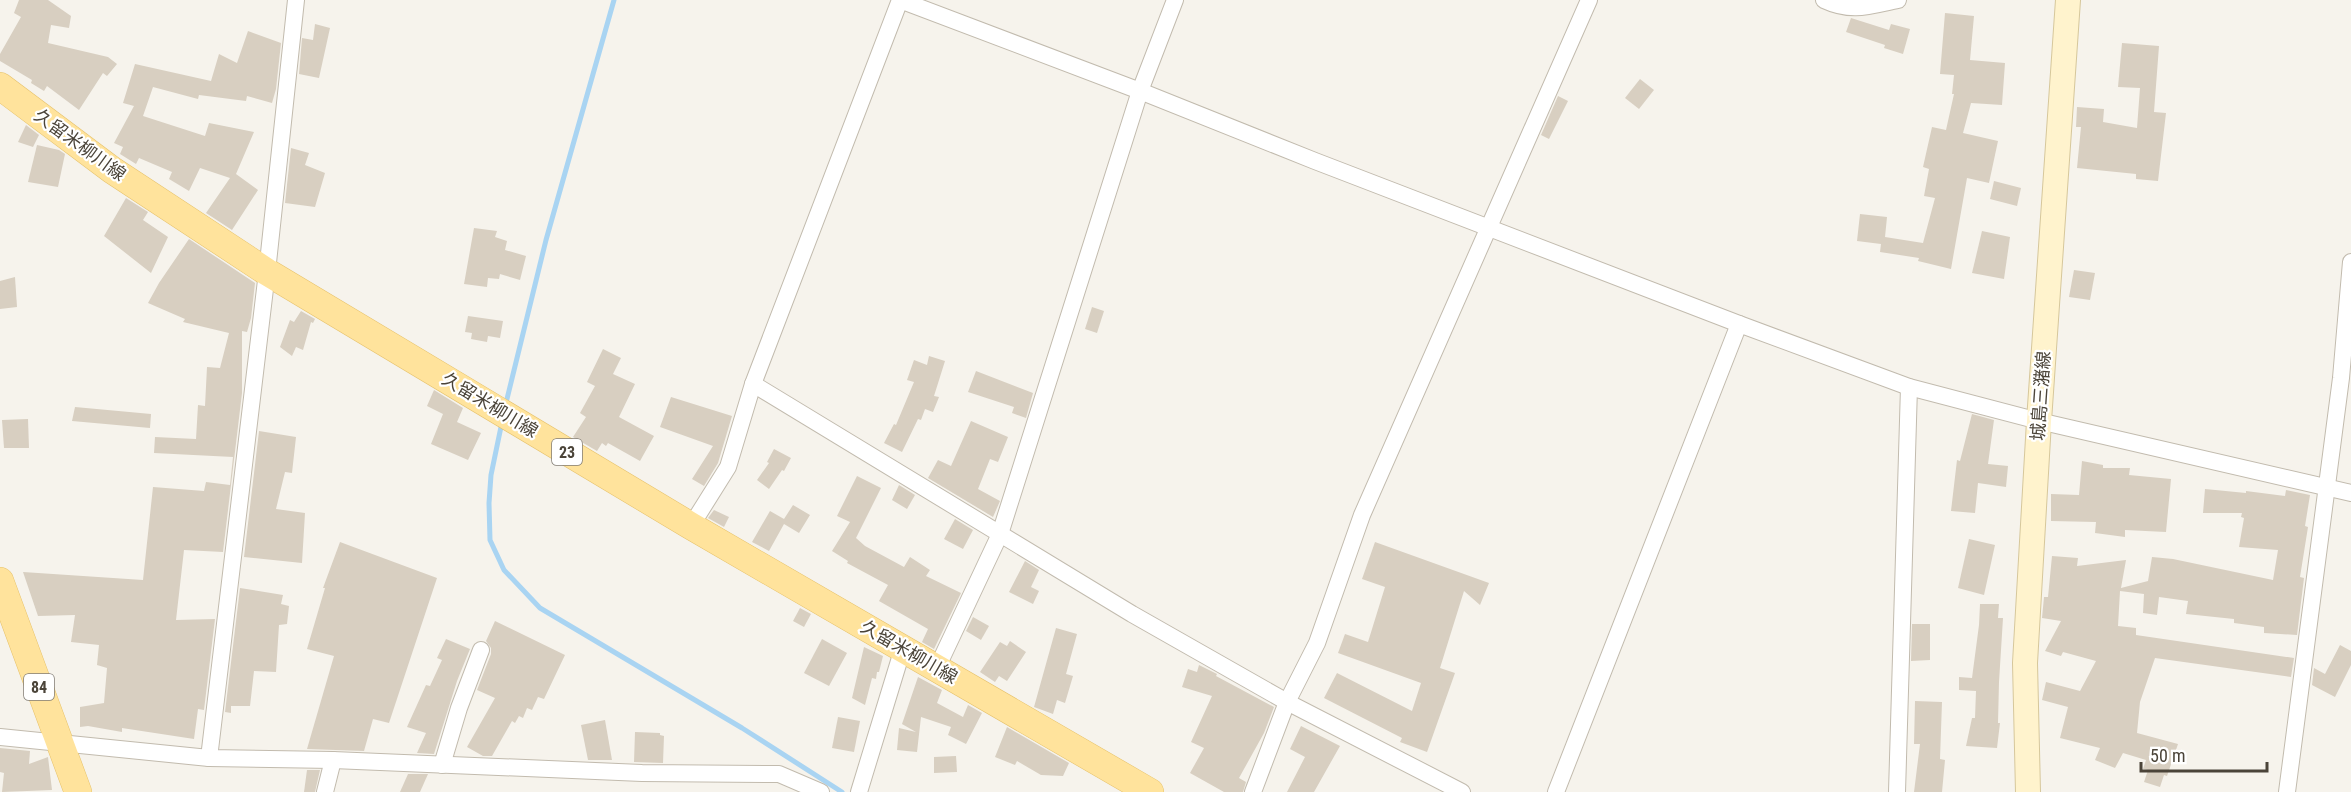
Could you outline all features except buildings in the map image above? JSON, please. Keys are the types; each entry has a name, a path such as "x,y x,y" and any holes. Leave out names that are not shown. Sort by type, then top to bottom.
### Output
{"main road":[{"name":"城島三潴線","path":"2028,792 2025,663 2068,0"},
{"name":"久留米柳川線","path":"0,86 112,170 267,272 691,526 1150,792"},
{"name":"84","path":"0,581 78,792"}],"street":[{"path":"209,758 267,272 296,0"},
{"path":"691,526 728,467 753,384 900,0 1739,324 1910,387 2039,421 2351,493"},
{"path":"937,668 1000,534 1140,91 1174,0"},
{"path":"1253,792 1287,702 1317,644 1362,515 1589,0"},
{"path":"1824,0 1839,7 1855,9 1898,0"},
{"path":"2287,792 2341,378 2351,262"},
{"path":"1556,792 1739,324"},
{"path":"753,384 1132,614 1287,702 1462,792"},
{"path":"1898,792 1910,387"},
{"path":"860,785 903,648"},
{"path":"442,765 459,708 481,650"},
{"path":"0,737 209,758 333,760 642,773 779,774 821,792"},
{"path":"325,792 333,760"}],"waterway":[{"path":"505,407 546,240 614,0"},
{"path":"502,422 491,475 489,503 490,540 504,570 540,608 742,728 842,792"}]}
